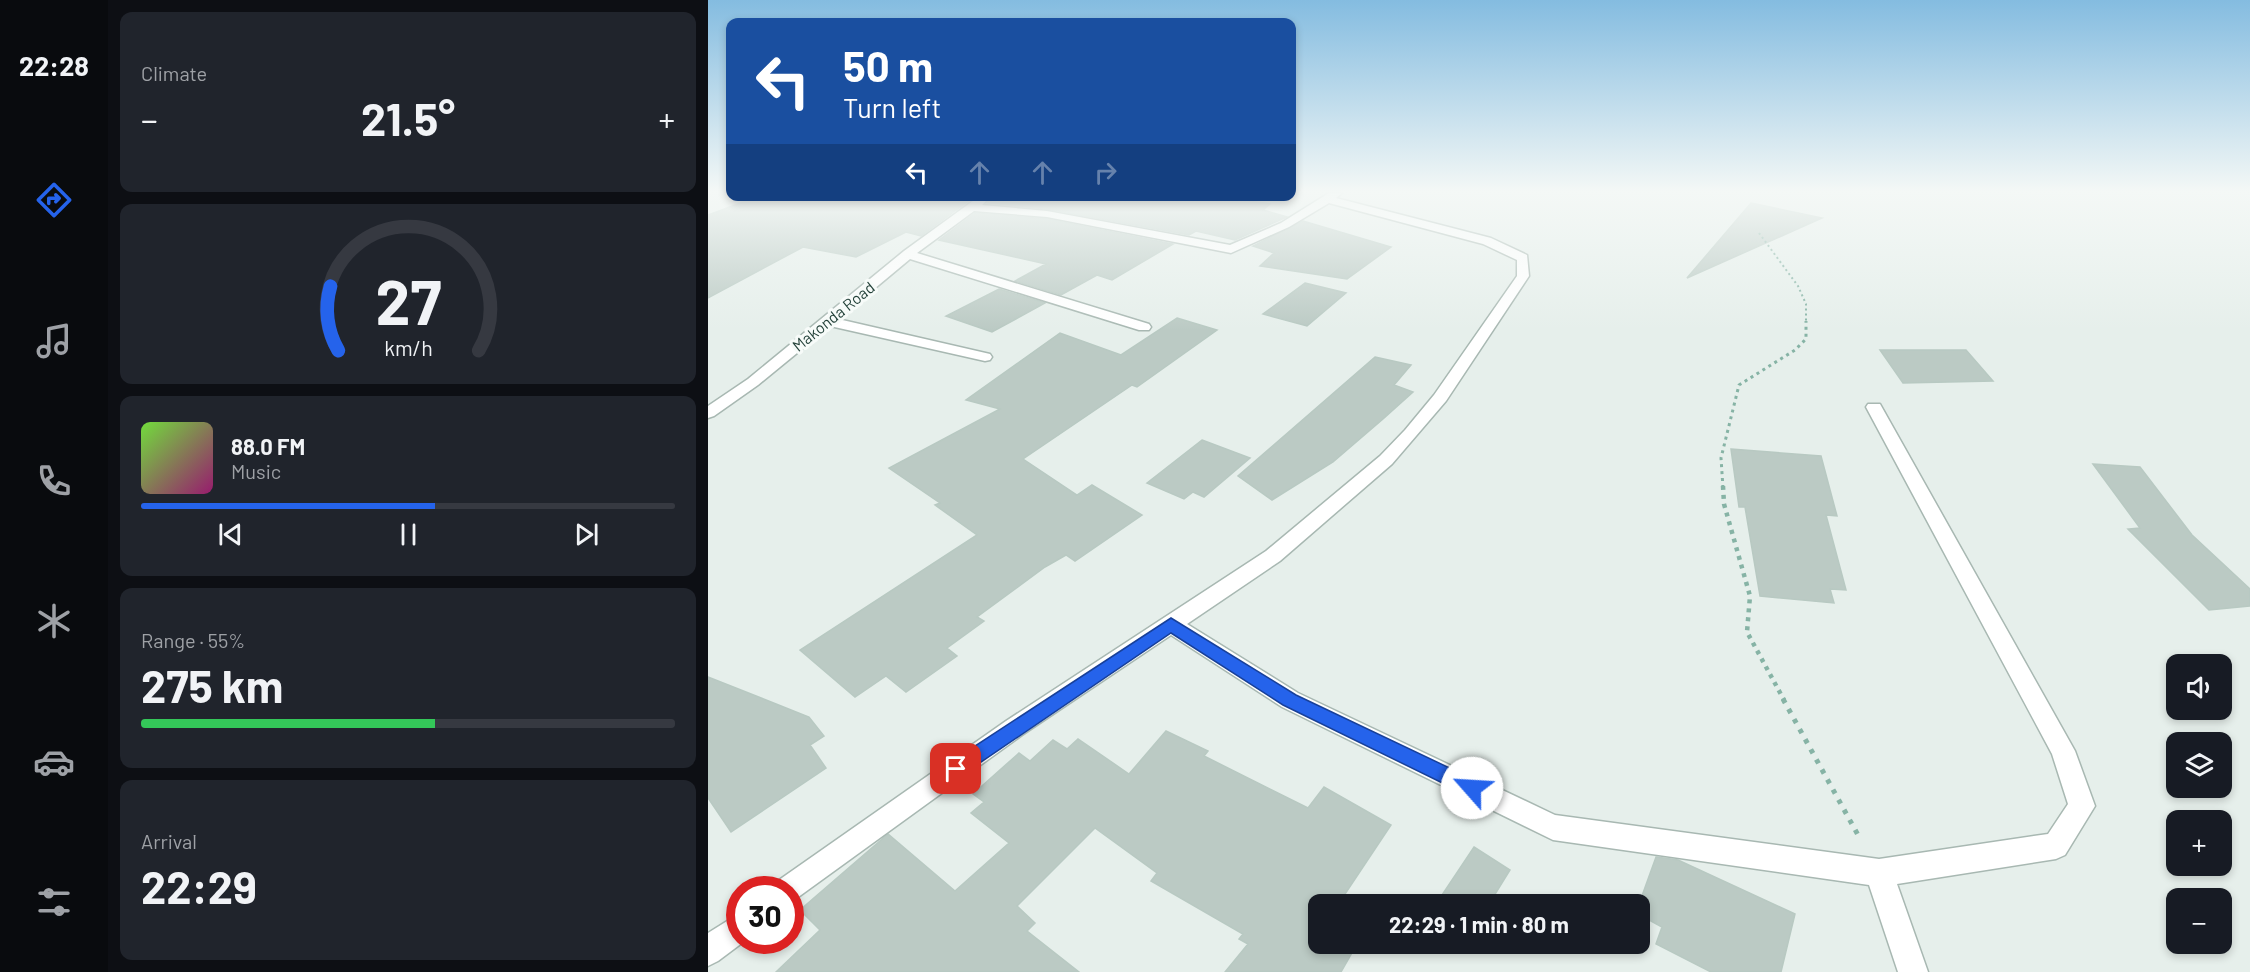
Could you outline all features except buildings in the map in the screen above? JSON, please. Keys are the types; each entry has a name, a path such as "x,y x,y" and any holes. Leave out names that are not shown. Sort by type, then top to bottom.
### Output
{"street":[{"name":"Makonda Road","path":"708,413 753,382 929,238"},
{"path":"1177,238 1223,249 1231,249 1257,238"},
{"path":"804,879 1014,728 1273,556 1386,460 1440,398 1523,276 1523,258 1478,238"},
{"path":"908,254 1144,327"},
{"path":"827,321 985,357"},
{"path":"1171,624 1290,700 1553,827 1879,873 2056,846 2082,806 2063,750 1874,407"},
{"path":"1879,873 1913,972"},
{"path":"708,951 726,938"}],"path":[{"path":"1763,238 1798,286 1806,304 1806,339 1795,351 1739,385 1721,458 1724,504 1750,596 1747,632 1879,873"}],"route":[{"path":"956,769 1171,624 1290,700 1472,788"}]}
